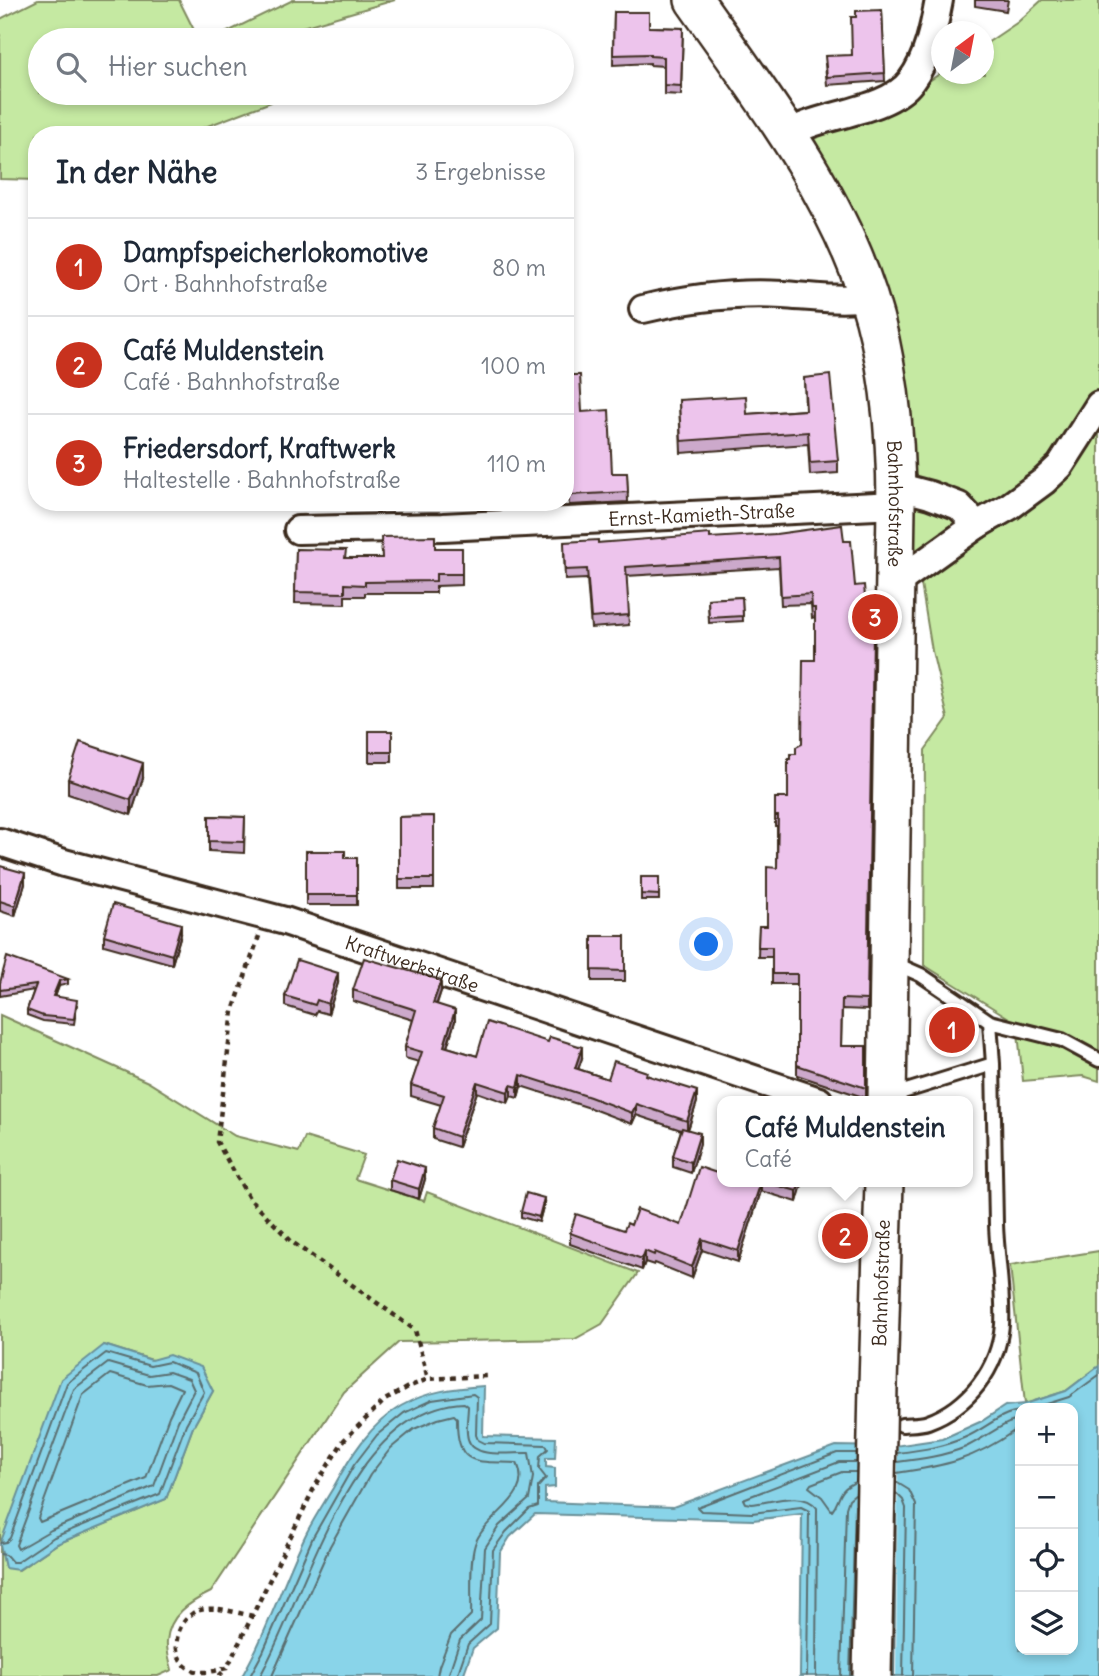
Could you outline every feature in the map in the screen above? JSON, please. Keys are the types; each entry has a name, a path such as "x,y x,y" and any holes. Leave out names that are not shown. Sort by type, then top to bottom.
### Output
{"main road":[{"name":"Bahnhofstraße","path":"694,0 788,135 838,223 869,297 887,377 896,496 887,1096"},
{"name":"Bahnhofstraße","path":"872,1676 884,1187"}],"street":[{"path":"788,135 808,124 894,95 910,84 921,65 939,0"},
{"path":"643,309 683,299 745,294 846,300 869,297"},
{"path":"896,583 1044,481 1060,466 1099,405"},
{"name":"Ernst-Kamieth-Straße","path":"298,530 457,526 930,495 958,506 977,525"},
{"name":"Kraftwerkstraße","path":"0,842 64,863 266,916 804,1096"}],"lane":[{"path":"890,967 905,968 921,975 990,1022 1062,1040 1099,1060"},
{"path":"902,1425 926,1423 949,1412 970,1396 986,1376 997,1352 1002,1327 996,1228 990,1022"},
{"path":"891,1096 993,1064"}],"path":[{"path":"266,916 233,1011 218,1142 249,1198 292,1242 415,1330 428,1378"},
{"path":"219,1676 227,1668 314,1488 344,1440 385,1400 428,1378 486,1376"},
{"path":"227,1668 204,1673 187,1667 178,1658 176,1641 183,1625 194,1612 218,1609 253,1616"}],"green space":[{"path":"38,0 179,0 193,28 28,28 28,105 263,105 208,126 28,126 28,180 0,179 0,19"},
{"path":"293,0 395,0 299,28 236,28"},
{"path":"1042,0 1099,0 1099,1081 1083,1076 1023,1081 1017,1023 924,965 925,750 948,718 932,651 915,547 909,418 853,213 812,138 914,91 931,80 931,84 994,84 994,38 1018,22"},
{"path":"0,1015 148,1082 235,1136 299,1152 305,1137 364,1155 355,1179 424,1201 427,1192 638,1273 602,1324 575,1339 399,1342 344,1392 211,1592 188,1605 176,1617 167,1641 172,1670 158,1676 0,1676","holes":["104,1345 152,1360 213,1391 193,1427 166,1499 57,1544 19,1570"]},
{"path":"1099,1251 1099,1366 1066,1391 1028,1403 1025,1403 1010,1265"}],"water":[{"path":"104,1345 151,1360 169,1355 201,1367 213,1391 193,1427 166,1499 57,1544 18,1570 5,1568 0,1544 61,1379"},
{"path":"1099,1366 1099,1676 800,1676 802,1514 753,1520 535,1514 510,1537 500,1553 497,1628 473,1648 463,1676 242,1676 306,1534 346,1465 370,1432 390,1413 421,1397 452,1389 484,1386 483,1436 556,1438 555,1458 546,1458 546,1467 555,1468 555,1487 545,1488 545,1502 673,1507 836,1446 888,1447 942,1439 982,1421 1005,1406 1015,1405 1015,1655 1078,1655 1078,1403 1028,1403 1066,1391"}],"pier":[{"path":"898,1443 896,1676 884,1676 888,1444"}],"building":[{"path":"882,10 885,73 827,77 825,56 852,55 851,17 856,17 856,11"},
{"path":"614,12 649,12 649,27 683,28 681,86 664,85 664,57 650,54 613,55"},
{"path":"574,375 580,375 582,412 609,410 612,473 627,473 628,492 574,495"},
{"path":"830,375 838,461 810,463 808,432 681,441 679,400 746,396 747,414 806,410 804,378"},
{"path":"842,525 844,541 851,541 855,586 864,585 868,634 873,634 867,1000 842,999 841,1046 866,1046 866,1088 797,1065 797,974 772,974 772,947 758,947 759,926 767,926 767,867 777,868 778,816 775,816 775,798 788,798 788,759 790,754 796,754 796,747 802,744 803,660 815,660 815,608 812,608 811,594 781,596 779,557 626,567 629,615 591,618 587,569 565,570 564,542 598,540 598,543 710,534 710,538 776,534"},
{"path":"435,536 435,548 462,548 462,574 436,574 436,581 345,584 345,593 295,592 296,549 346,550 345,558 382,558 381,537"},
{"path":"742,597 743,616 709,618 708,599"},
{"path":"369,731 392,731 392,752 369,752"},
{"path":"80,742 143,763 131,800 68,779"},
{"path":"209,816 245,817 244,842 209,841"},
{"path":"434,816 434,879 399,879 399,817"},
{"path":"306,851 345,851 345,858 357,858 357,895 306,895"},
{"path":"0,866 25,873 15,906 0,901"},
{"path":"641,877 659,877 659,895 641,894"},
{"path":"113,904 181,924 172,955 104,935"},
{"path":"592,936 625,936 625,971 592,970"},
{"path":"7,957 68,979 59,981 53,996 77,1000 74,1019 43,1016 27,1010 36,985 0,990"},
{"path":"364,958 441,980 433,1003 455,1010 444,1046 477,1056 487,1022 548,1042 550,1037 582,1047 575,1068 608,1079 614,1061 647,1072 646,1075 697,1091 687,1121 636,1104 632,1113 521,1075 518,1087 511,1085 508,1092 477,1082 458,1137 433,1128 444,1095 411,1085 422,1052 405,1047 416,1010 353,990"},
{"path":"297,960 338,973 328,1004 317,1000 315,1005 285,996"},
{"path":"682,1128 700,1133 691,1162 673,1156"},
{"path":"397,1159 425,1168 419,1189 390,1180"},
{"path":"699,1167 717,1173 717,1187 759,1187 738,1251 702,1239 692,1267 655,1252 654,1255 645,1251 642,1259 570,1233 576,1214 624,1230 627,1223 631,1225 637,1209 681,1225"},
{"path":"783,1187 798,1187 797,1191"},
{"path":"526,1193 544,1198 539,1217 521,1212"}],"place":[{"name":"Friedersdorf, Kraftwerk","path":"875,617"},
{"name":"Dampfspeicherlokomotive","path":"952,1030"},
{"name":"Café Muldenstein","path":"845,1236"}]}
